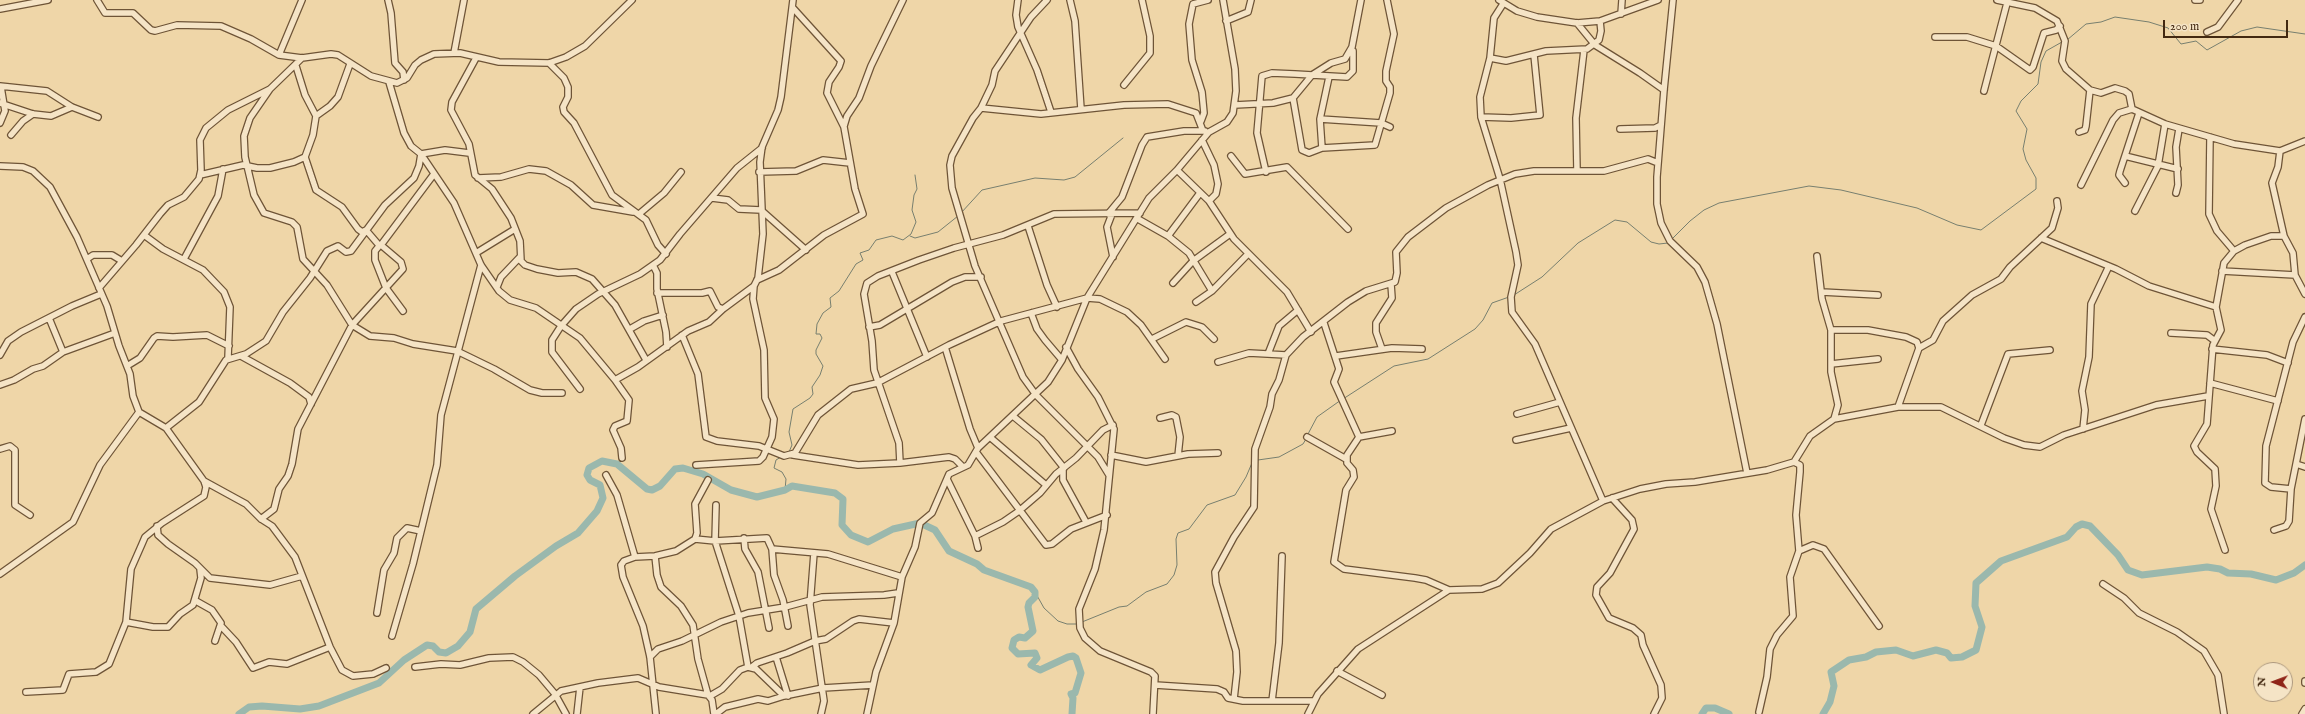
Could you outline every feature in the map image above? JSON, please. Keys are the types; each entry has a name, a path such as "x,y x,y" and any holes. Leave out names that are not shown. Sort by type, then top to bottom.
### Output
{"street":[{"path":"0,9 48,0"},
{"path":"97,0 105,12 133,13 151,30 155,31 177,25 221,26 251,39 279,55 302,58 332,54 338,55 371,76 389,82 404,80 421,60 434,54 454,53 476,58 520,64 549,63 566,57 585,46 632,0"},
{"path":"279,55 302,0"},
{"path":"388,0 391,12 395,63 403,72 404,80"},
{"path":"454,53 464,0"},
{"path":"696,465 759,461 773,433 774,419 765,398 764,350 753,299 763,234 763,211 759,172 762,147 778,110 793,0"},
{"path":"844,127 847,116 859,98 871,66 903,0"},
{"path":"1018,0 1016,15 1020,34 1037,70 1051,112"},
{"path":"1047,0 1031,16 995,71 992,84 981,108 966,129 952,156 950,165 956,203 966,229 968,245 1001,321 1023,377 1036,395 1098,457 1109,475"},
{"path":"1070,0 1075,21 1081,109"},
{"path":"1124,85 1150,53 1150,36 1142,0"},
{"path":"1201,121 1204,113 1202,92 1192,60 1189,24 1193,4 1198,1 1208,0"},
{"path":"1113,257 1107,227 1110,214 1122,197 1142,145 1147,136 1206,132 1227,122 1235,105 1234,69 1223,0"},
{"path":"1226,21 1248,12 1251,0"},
{"path":"1235,105 1259,104 1293,98 1312,75 1331,63 1345,59 1351,51 1361,0"},
{"path":"1293,98 1302,150 1309,153 1322,148 1374,145 1390,93 1386,81 1386,71 1394,34 1387,0"},
{"path":"1621,14 1622,0"},
{"path":"1603,501 1535,344 1512,312 1511,297 1518,265 1500,179 1481,117 1480,91 1490,58 1494,18 1501,2 1537,17 1577,23 1600,21 1658,0"},
{"path":"1673,0 1658,163 1657,204 1661,224 1670,241 1697,267 1705,282 1717,324 1747,473"},
{"path":"1997,0 2043,11 2052,16 2060,26 2065,41 2062,61 2066,69 2090,90 2101,93 2107,89 2115,88 2125,91 2129,94 2132,109"},
{"path":"2195,0 2200,0"},
{"path":"2207,32 2218,27 2238,0"},
{"path":"1984,91 2007,2"},
{"path":"757,280 779,270 824,235 862,216 850,163 844,127 827,91 829,82 840,67 841,61 792,8"},
{"path":"1490,58 1506,61 1546,51 1584,50 1595,45 1600,35 1600,21"},
{"path":"1577,23 1595,45 1664,90"},
{"path":"1935,37 1967,37 1996,46 2027,69 2032,69 2044,33 2056,30 2060,26"},
{"path":"1577,171 1576,118 1584,50"},
{"path":"1266,172 1257,133 1261,78 1264,74 1312,75 1329,78 1347,77 1351,75 1354,65 1353,51"},
{"path":"1481,117 1506,118 1540,115 1534,55"},
{"path":"302,58 296,66 270,89 255,108 246,127 244,144 247,164 254,195 260,208 271,216 292,222 297,227 303,259 315,270 352,325 370,336 394,338 412,344 457,351 494,369 530,390 562,393"},
{"path":"476,58 451,106 452,112 469,144 469,153 477,178 492,189 511,218 520,244 520,257 523,263 548,272 580,274 592,280 615,306 646,360"},
{"path":"549,63 564,78 568,87 568,97 563,107 564,112 574,123 612,195 638,214 650,227 658,244 666,254"},
{"path":"316,116 330,106 338,97 350,64"},
{"path":"296,66 305,95 316,116 313,135 305,157 316,190 342,207 358,229 362,232 366,230"},
{"path":"1322,148 1320,119 1329,78"},
{"path":"389,82 404,133 411,146 421,154 454,203 481,265 497,288 507,298 536,308 580,338 615,380 630,403 626,422 615,426 613,430 621,448 622,458"},
{"path":"0,123 4,115 1,86 47,91 72,107 98,117"},
{"path":"99,288 168,206 184,197 200,175 200,140 203,131 228,110 270,89"},
{"path":"2079,132 2085,130 2090,90"},
{"path":"2,103 33,114 55,116 72,107"},
{"path":"981,108 1041,114 1124,104 1168,104 1196,113 1206,132"},
{"path":"2081,185 2113,120 2119,113 2132,109 2165,124 2238,145 2280,151 2305,141"},
{"path":"2124,183 2119,175 2139,113"},
{"path":"11,135 23,121 33,114"},
{"path":"1320,119 1381,123 1390,127"},
{"path":"2135,211 2158,166 2165,124"},
{"path":"1620,128 1655,128 1661,125"},
{"path":"2176,193 2178,169 2176,147 2179,128"},
{"path":"867,714 873,685 894,623 902,577 915,547 920,523 932,513 947,479 953,471 963,468 971,462 977,450 1048,382 1062,360 1086,298 1159,186 1177,170 1202,140 1206,132"},
{"path":"2210,137 2210,214 2217,231 2234,251"},
{"path":"1202,140 1214,165 1218,184 1216,194 1209,201"},
{"path":"580,389 552,352 552,340 561,326 576,309 603,292 640,274 666,254 680,234 737,168 762,147"},
{"path":"421,154 445,150 469,153"},
{"path":"2280,151 2278,167 2272,187 2284,236 2293,253 2296,275 2305,294"},
{"path":"228,358 241,356 266,341 283,312 315,270 327,251 338,246 346,252 351,251 385,205 414,178 419,166 421,154"},
{"path":"1231,156 1245,174 1266,172 1287,167 1348,229"},
{"path":"2125,156 2158,166 2178,169"},
{"path":"200,175 247,164 257,168 270,168 294,162 305,157"},
{"path":"1234,699 1237,672 1236,651 1216,583 1215,572 1234,537 1254,507 1255,449 1286,355 1311,332 1360,294 1391,284 1397,278 1396,252 1416,229 1446,208 1500,179 1515,174 1547,169 1604,171 1648,159 1658,163"},
{"path":"759,172 796,171 823,160 850,163"},
{"path":"0,166 28,169 38,174 47,182 87,259 110,314 114,333 127,366 133,396 139,412 166,428 204,481 206,488 204,496 158,526 146,537 131,569 126,622 111,660 106,667 92,672 70,674 63,690 58,692 26,692"},
{"path":"184,259 218,196 224,169"},
{"path":"477,178 501,177 529,169 546,171 571,185 593,205 638,214"},
{"path":"1177,170 1209,201 1230,234 1248,254 1287,292 1311,332"},
{"path":"638,214 664,193 681,172"},
{"path":"403,311 386,288 375,260 375,251 434,174"},
{"path":"1168,236 1200,193"},
{"path":"712,198 728,200 738,209 758,209 763,211 806,250"},
{"path":"1919,348 1933,340 1943,321 1957,308 1981,289 2001,279 2010,267 2041,238 2053,224 2058,208 2057,201"},
{"path":"900,463 898,443 877,383 864,288 872,280 892,272 954,248 1028,226 1054,214 1140,213"},
{"path":"1138,219 1168,236 1189,253 1212,291"},
{"path":"1028,226 1047,285 1057,307"},
{"path":"476,252 515,229"},
{"path":"261,519 274,510 280,489 288,476 292,464 298,430 352,325 404,267 401,262 380,245 366,230"},
{"path":"1173,284 1194,262 1230,234"},
{"path":"144,235 163,249 184,259 211,276 224,292 230,307 228,358 199,402 166,428"},
{"path":"2225,550 2211,509 2216,486 2214,469 2197,452 2194,446 2207,424 2212,349 2221,330 2216,308 2222,271 2228,258 2234,251 2271,236 2284,236"},
{"path":"2041,238 2109,266 2149,286 2216,308"},
{"path":"1196,302 1212,291 1248,254"},
{"path":"87,259 93,256 112,255 122,262"},
{"path":"1817,256 1822,292 1831,330 1831,364 1838,405 1834,419"},
{"path":"497,288 501,277 520,257"},
{"path":"392,636 421,531 437,465 441,415 481,265"},
{"path":"653,265 657,273 657,293 663,315 667,346"},
{"path":"2083,428 2085,410 2082,391 2089,357 2091,304 2109,266"},
{"path":"2222,271 2296,275"},
{"path":"892,272 927,357"},
{"path":"869,327 880,326 952,282 965,277 981,277"},
{"path":"1382,349 1376,332 1376,323 1392,298 1391,284"},
{"path":"615,380 693,328 702,327 754,286"},
{"path":"657,293 702,293 710,291 718,306 723,309"},
{"path":"1822,292 1878,295"},
{"path":"0,355 13,337 72,306 101,294"},
{"path":"793,455 823,409 851,389 877,383 945,347 1001,321 1031,312 1057,307 1086,298 1100,299 1127,312 1141,325 1165,359"},
{"path":"1268,354 1279,326 1298,310"},
{"path":"1031,312 1037,329 1062,360"},
{"path":"630,330 644,321 663,315"},
{"path":"2291,488 2271,487 2264,481 2266,446 2293,342 2305,317"},
{"path":"49,318 63,352"},
{"path":"1152,339 1186,322 1202,327 1214,339"},
{"path":"1324,323 1336,356 1339,371 1334,382 1359,436"},
{"path":"1831,330 1868,330 1906,337 1917,342 1919,348 1898,407"},
{"path":"0,385 14,380 32,369 43,366 63,352 114,333"},
{"path":"2171,333 2207,335 2215,340"},
{"path":"127,366 140,358 154,338 158,336 173,337 207,335 229,346"},
{"path":"682,335 698,374 706,437 766,448 784,456 793,455 843,464 900,463 949,457 955,459 963,468"},
{"path":"945,347 977,450 1019,511 1049,546 1066,532 1086,522 1107,515"},
{"path":"1066,347 1078,369 1098,397 1113,425 1114,434 1109,475 1107,515 1096,569 1079,609 1080,628 1085,638 1100,651 1151,672 1155,676 1156,685 1153,714"},
{"path":"1336,356 1382,349 1422,349"},
{"path":"2212,349 2267,355 2288,363"},
{"path":"1981,425 2008,354 2050,350"},
{"path":"1218,362 1243,354 1286,355"},
{"path":"241,356 290,383 309,397 311,404"},
{"path":"1831,364 1878,359"},
{"path":"2210,382 2278,401"},
{"path":"1307,437 1346,460 1353,470 1354,477 1346,490 1334,562 1344,568 1415,578 1449,590 1482,589 1498,583 1530,552 1551,528 1603,501 1666,484 1695,482 1767,470 1794,462 1810,436 1834,419 1898,407 1940,407 1981,425 2004,438 2024,445 2040,447 2064,435 2083,428 2156,405 2208,396"},
{"path":"1517,414 1560,402"},
{"path":"0,574 73,522 91,480 115,443 139,412"},
{"path":"1160,418 1172,415 1176,417 1180,436 1178,456"},
{"path":"1013,416 1041,439 1063,469 1063,480 1086,522"},
{"path":"2274,530 2286,526 2289,521 2291,488 2305,419"},
{"path":"975,536 1019,511 1040,493 1046,485 1063,469 1088,448 1103,430 1113,425"},
{"path":"1516,440 1571,428"},
{"path":"1359,436 1392,431"},
{"path":"1346,460 1359,436"},
{"path":"991,438 1046,485"},
{"path":"0,449 10,446 15,450 15,505 30,515"},
{"path":"1111,455 1146,462 1188,454 1218,453"},
{"path":"1759,712 1767,677 1770,650 1777,636 1793,616 1790,577 1799,551 1796,515 1800,472 1800,465 1794,462"},
{"path":"2296,464 2305,467"},
{"path":"606,475 617,495 635,557"},
{"path":"947,479 975,536 978,548"},
{"path":"656,714 651,682 650,657 641,618 621,571 624,561 635,557 655,556 681,549 695,539 697,533 695,504 708,480"},
{"path":"204,481 246,504 261,519 272,526 295,558 330,647 342,670 353,676 372,674 386,668"},
{"path":"1612,498 1632,520 1634,529 1610,573 1597,587 1596,595 1609,618 1633,628 1641,635 1642,645 1661,685 1662,698 1654,714"},
{"path":"716,506 715,541 739,616 750,667 786,696"},
{"path":"158,526 157,533 165,541 200,568 210,578 261,585 282,583 302,576"},
{"path":"377,613 384,570 394,553 397,538 407,528 421,531"},
{"path":"695,539 715,541 744,538 766,538 772,549 774,575 785,607 788,626"},
{"path":"744,538 745,549 758,572 769,628"},
{"path":"1799,551 1813,545 1824,549 1879,626"},
{"path":"772,549 814,553 847,559 902,577"},
{"path":"814,553 810,601 823,688 824,706 821,714"},
{"path":"655,556 657,575 661,587 686,613 695,634 698,659 715,714 725,707 758,699 768,701 823,688 873,685"},
{"path":"1272,701 1279,643 1282,556"},
{"path":"126,622 153,627 168,627 180,614 191,608 196,601 201,578 200,568"},
{"path":"2103,584 2119,594 2139,613 2177,632 2204,651 2218,675 2223,696 2224,714"},
{"path":"1308,714 1314,701 1337,671 1358,649 1449,590"},
{"path":"650,657 658,649 739,616 766,609 785,607 831,596 884,595 898,593"},
{"path":"196,601 212,610 221,626 236,642 253,668 269,662 287,664 330,647"},
{"path":"533,714 555,694 580,687 638,678 651,682 659,687 709,696 722,689 740,670 815,641 831,637 852,621 859,619 894,623"},
{"path":"215,640 221,626"},
{"path":"415,667 441,664 460,665 489,658 514,657 530,667 555,694 566,714"},
{"path":"776,657 786,696"},
{"path":"1337,671 1382,695"},
{"path":"1156,685 1217,689 1224,692 1226,697 1234,699 1314,701"},
{"path":"577,714 580,687"},
{"path":"2302,714 2305,709"}],"waterway":[{"path":"2067,40 2086,24 2101,22 2115,17 2149,22 2168,28 2181,44 2196,41 2207,50 2241,31 2257,27 2305,34"},
{"path":"1672,239 1690,221 1704,210 1719,203 1809,186 1841,190 1917,208 1957,225 1981,230 2036,189 2036,178 2026,160 2023,149 2027,129 2016,111 2021,101 2038,84 2041,62 2046,51 2062,42"},
{"path":"961,213 982,190 1035,178 1064,180 1075,177 1123,138"},
{"path":"789,452 792,445 789,432 793,409 810,398 813,394 812,387 820,375 823,366 816,354 816,350 822,338 820,334 816,334 817,324 823,313 831,307 830,298 839,291 856,264 863,260 860,253 869,250 876,240 892,236 903,240 911,234 916,222 912,210 914,195 917,189 915,175"},
{"path":"910,236 915,238 938,232 958,216"},
{"path":"1514,295 1542,277 1578,243 1615,220 1627,222 1651,242 1659,244 1668,243"},
{"path":"1343,399 1394,366 1428,359 1475,329 1483,320 1492,303 1509,297"},
{"path":"1308,434 1317,417 1341,400"},
{"path":"1258,460 1279,457 1303,444 1306,439"},
{"path":"781,457 776,460 774,468 782,472 786,479 785,490"},
{"path":"239,714 249,707 262,706 300,709 319,706 379,683 404,660 427,645 433,646 439,652 446,653 458,646 470,632 476,609 515,576 556,546 578,533 597,511 603,498 600,485 590,480 587,475 589,468 602,461 617,464 647,489 652,490 660,486 675,469 683,468 703,474 731,490 757,497 785,490 792,486 835,493 843,499 842,525 851,535 868,542 893,529 920,523 935,530 949,551 977,564 984,570 1031,587 1035,592 1035,597 1029,603 1028,607 1033,631 1025,638 1019,637 1014,640 1012,648 1018,654 1035,653 1037,658 1031,665 1040,670 1068,657 1073,656 1076,658 1081,673 1075,693 1071,694 1073,698 1072,714"},
{"path":"1082,622 1119,607 1127,606 1146,592 1167,584 1174,575 1177,565 1176,539 1178,533 1189,529 1207,505 1235,495 1246,477 1252,463"},
{"path":"1823,714 1830,702 1834,686 1831,672 1849,660 1866,657 1876,652 1896,650 1913,656 1936,650 1947,653 1951,658 1962,657 1976,650 1982,627 1975,606 1976,583 2001,561 2067,537 2076,527 2082,524 2090,526 2118,555 2128,570 2142,575 2207,567 2220,569 2228,573 2251,574 2276,580 2294,573 2305,565"},
{"path":"1035,592 1044,608 1058,621 1067,624 1077,624"},
{"path":"1702,714 1706,708 1715,708 1729,714"}]}
